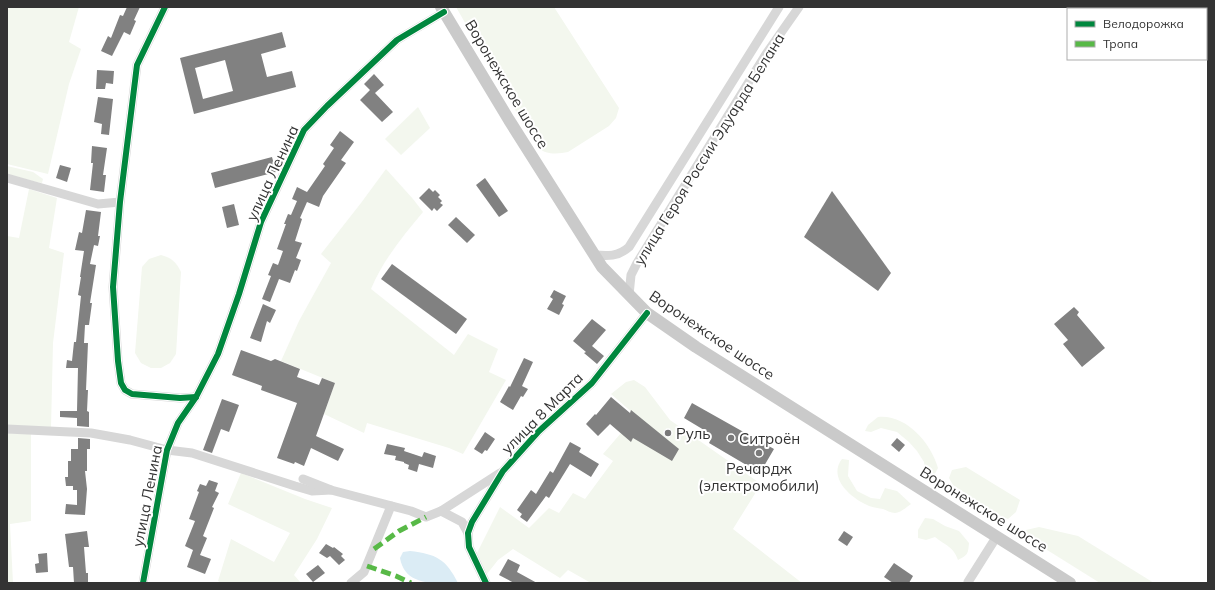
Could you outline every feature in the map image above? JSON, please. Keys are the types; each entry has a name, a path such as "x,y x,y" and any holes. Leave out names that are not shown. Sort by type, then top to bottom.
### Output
{"main road":[{"name":"Воронежское шоссе","path":"443,10 509,120 602,267 647,313 696,347 1070,583"}],"street":[{"path":"165,7 137,65 120,202 113,287 118,361 121,383 125,390 132,394 180,398 196,397"},
{"name":"улица Героя России Эдуарда Белана","path":"594,254 607,256 615,255 623,252 628,247 779,7"},
{"name":"улица Героя России Эдуарда Белана","path":"629,294 631,275 637,263 766,54 799,7"},
{"name":"улица Ленина","path":"144,583 167,450 178,423 196,397 218,354 239,294 261,222 304,130 327,106 397,40 443,10"},
{"path":"7,178 98,204 120,202"},
{"name":"улица 8 Марта","path":"468,533 472,522 503,471 539,431 592,382 647,313"},
{"path":"7,429 91,433 130,440 167,450 192,453 312,491 331,490"},
{"path":"303,478 331,490 411,511 426,517 441,511 503,471"},
{"path":"351,583 364,572 391,506"},
{"path":"441,511 462,522 468,533 469,547 486,583"},
{"path":"969,583 968,582 997,536"}],"shaded area":[{"path":"7,7 79,7 69,42 81,49 69,84 48,174 7,164"},
{"path":"456,7 554,7 619,108 616,118 609,126 568,152 552,153 542,150 536,145 529,134"},
{"path":"418,107 430,128 401,155 385,139"},
{"path":"7,166 33,172 43,179 42,183 7,174"},
{"path":"386,169 423,212 387,258 371,289 454,355 468,334 498,349 489,372 506,380 463,454 449,448 367,423 364,433 324,414 335,383 281,361 299,321 331,263 321,254"},
{"path":"29,189 57,198 49,248 64,253 53,343 51,428 7,426 7,236 19,238"},
{"path":"161,255 173,261 181,272 176,354 170,363 161,368 151,368 141,363 135,353 142,267 149,259"},
{"path":"634,380 645,387 670,420 761,484 733,529 802,583 591,583 568,570 560,578 513,549 498,560 487,574 477,553 500,507 529,528 549,508 559,513 573,493 585,499 613,461 603,454 635,415 611,394 626,382"},
{"path":"878,417 888,417 898,420 916,432 923,440 930,449 938,468 932,479 926,475 924,462 917,451 897,432 881,428 871,432 865,431 868,425"},
{"path":"7,433 31,434 31,521 10,524 13,583 7,583"},
{"path":"842,459 849,460 848,476 857,491 871,498 880,499 885,488 897,491 911,504 895,513 869,506 859,501 847,491 839,479 837,472 838,466"},
{"path":"966,467 1020,500 1016,512 1008,519 996,514 953,485 949,478 952,470"},
{"path":"241,473 305,499 332,508 317,539 294,575 301,583 221,583 218,581 231,539 274,562 290,533 228,504"},
{"path":"925,518 933,519 945,526 959,531 969,543 968,552 966,555 958,560 954,552 949,547 935,537 926,540 918,538 918,530"},
{"path":"1039,527 1078,536 1154,583 1100,583 1028,538 1026,530"},
{"path":"410,551 427,554 439,559 449,568 458,583 431,583 415,579 408,574 403,567 400,558 403,552"}],"building":[{"path":"127,7 140,7 134,20 136,21 130,35 124,32 112,56 101,51 108,36 111,38 120,15 123,16"},
{"path":"282,32 286,47 261,54 267,77 292,71 296,87 194,114 180,58","holes":["225,60 233,91 203,99 195,68"]},
{"path":"97,70 114,71 113,84 106,83 105,89 96,89"},
{"path":"374,74 384,85 375,93 393,112 382,122 360,100 370,90 364,84"},
{"path":"98,97 113,99 109,135 101,134 102,124 94,122"},
{"path":"340,131 354,142 341,160 346,163 323,196 319,207 307,202 300,218 302,219 295,241 302,243 296,258 301,260 297,271 295,270 290,283 279,279 270,302 262,299 271,276 268,275 273,263 278,265 283,251 277,249 288,214 291,215 297,201 292,199 297,187 307,192 325,166 323,164 334,148 330,145"},
{"path":"92,146 107,148 103,175 106,175 104,192 90,190 93,163 91,163"},
{"path":"272,157 276,172 215,188 211,173"},
{"path":"60,165 71,168 67,182 56,178"},
{"path":"485,178 508,211 499,217 476,185"},
{"path":"429,188 433,192 435,190 440,195 438,197 442,201 440,203 443,205 437,211 434,208 432,211 419,198"},
{"path":"832,191 891,273 878,291 804,237"},
{"path":"234,204 239,225 227,228 222,207"},
{"path":"86,210 101,212 98,246 94,245 90,264 96,265 90,303 92,303 89,325 85,325 84,343 88,343 86,390 88,390 87,411 89,412 89,427 77,426 77,418 60,417 60,411 77,411 78,368 66,368 67,360 72,361 74,342 76,342 81,296 78,295 84,251 75,250 79,232 82,233"},
{"path":"456,217 475,235 467,243 448,225"},
{"path":"392,264 467,319 456,334 381,279"},
{"path":"554,290 566,296 562,304 564,305 559,315 547,309 553,299 550,297"},
{"path":"263,304 276,310 270,323 267,321 261,342 250,338"},
{"path":"1074,307 1079,312 1077,315 1105,348 1082,367 1063,344 1068,340 1054,324"},
{"path":"592,319 606,330 592,346 604,356 597,364 573,341"},
{"path":"241,350 271,361 275,359 300,369 297,377 319,385 322,378 335,383 316,436 344,449 338,461 311,448 304,466 295,462 294,464 277,458 297,403 261,390 262,386 232,375"},
{"path":"524,358 533,362 522,386 528,389 523,397 521,396 513,410 500,402 509,386 510,387"},
{"path":"611,397 630,413 631,410 679,449 672,461 633,438 631,442 610,424 598,436 586,424 595,414 596,415"},
{"path":"222,399 239,405 229,432 221,429 212,453 203,450"},
{"name":"Ситроён","path":"692,403 774,449 760,473 709,443 711,439 706,437 709,433 684,418"},
{"path":"485,432 495,439 487,451 485,450 482,454 474,449"},
{"path":"78,438 90,439 90,449 87,449 87,471 85,471 87,489 85,515 65,514 66,504 77,505 77,490 73,490 73,486 66,486 65,477 68,477 68,461 71,461 71,449 78,449"},
{"path":"897,438 905,445 899,452 891,445"},
{"path":"570,442 581,448 579,452 599,464 591,477 570,464 549,498 546,496 527,522 520,517 522,514 517,510 531,490 536,494 550,471 553,473"},
{"path":"387,444 405,448 404,451 422,457 424,452 436,456 433,468 419,464 417,472 408,469 409,465 395,460 396,456 384,454"},
{"path":"209,480 218,483 215,491 219,493 212,507 214,508 203,536 207,538 200,555 211,559 205,574 187,567 193,550 185,546 195,521 189,519 199,492 197,491 200,484 206,486"},
{"path":"87,531 89,547 84,547 88,583 74,583 73,567 69,567 65,534"},
{"path":"844,531 853,537 847,546 838,540"},
{"path":"326,544 333,548 334,547 343,554 341,556 345,560 339,565 330,556 327,558 319,553"},
{"path":"47,553 48,572 36,573 35,564 39,563 38,554"},
{"path":"508,559 520,565 517,572 537,583 514,583 499,575"},
{"path":"894,563 913,576 909,583 893,583 884,577"},
{"path":"318,565 325,573 313,582 306,574"}],"marked path":[{"path":"374,549 399,531 426,517"},
{"path":"367,566 411,583"}],"cycle path":[{"path":"165,7 137,65 120,202 113,287 118,361 121,383 125,390 132,394 180,398 196,397"},
{"path":"143,583 167,450 178,423 196,397 218,354 239,294 261,222 304,130 327,106 397,40 444,12"},
{"path":"486,583 469,547 468,533 472,522 503,471 539,431 592,383 647,313"}],"place":[{"name":"Руль","path":"668,433"},
{"name":"Ситроён","path":"731,438"},
{"name":"Речардж (электромобили)","path":"759,453"}]}
